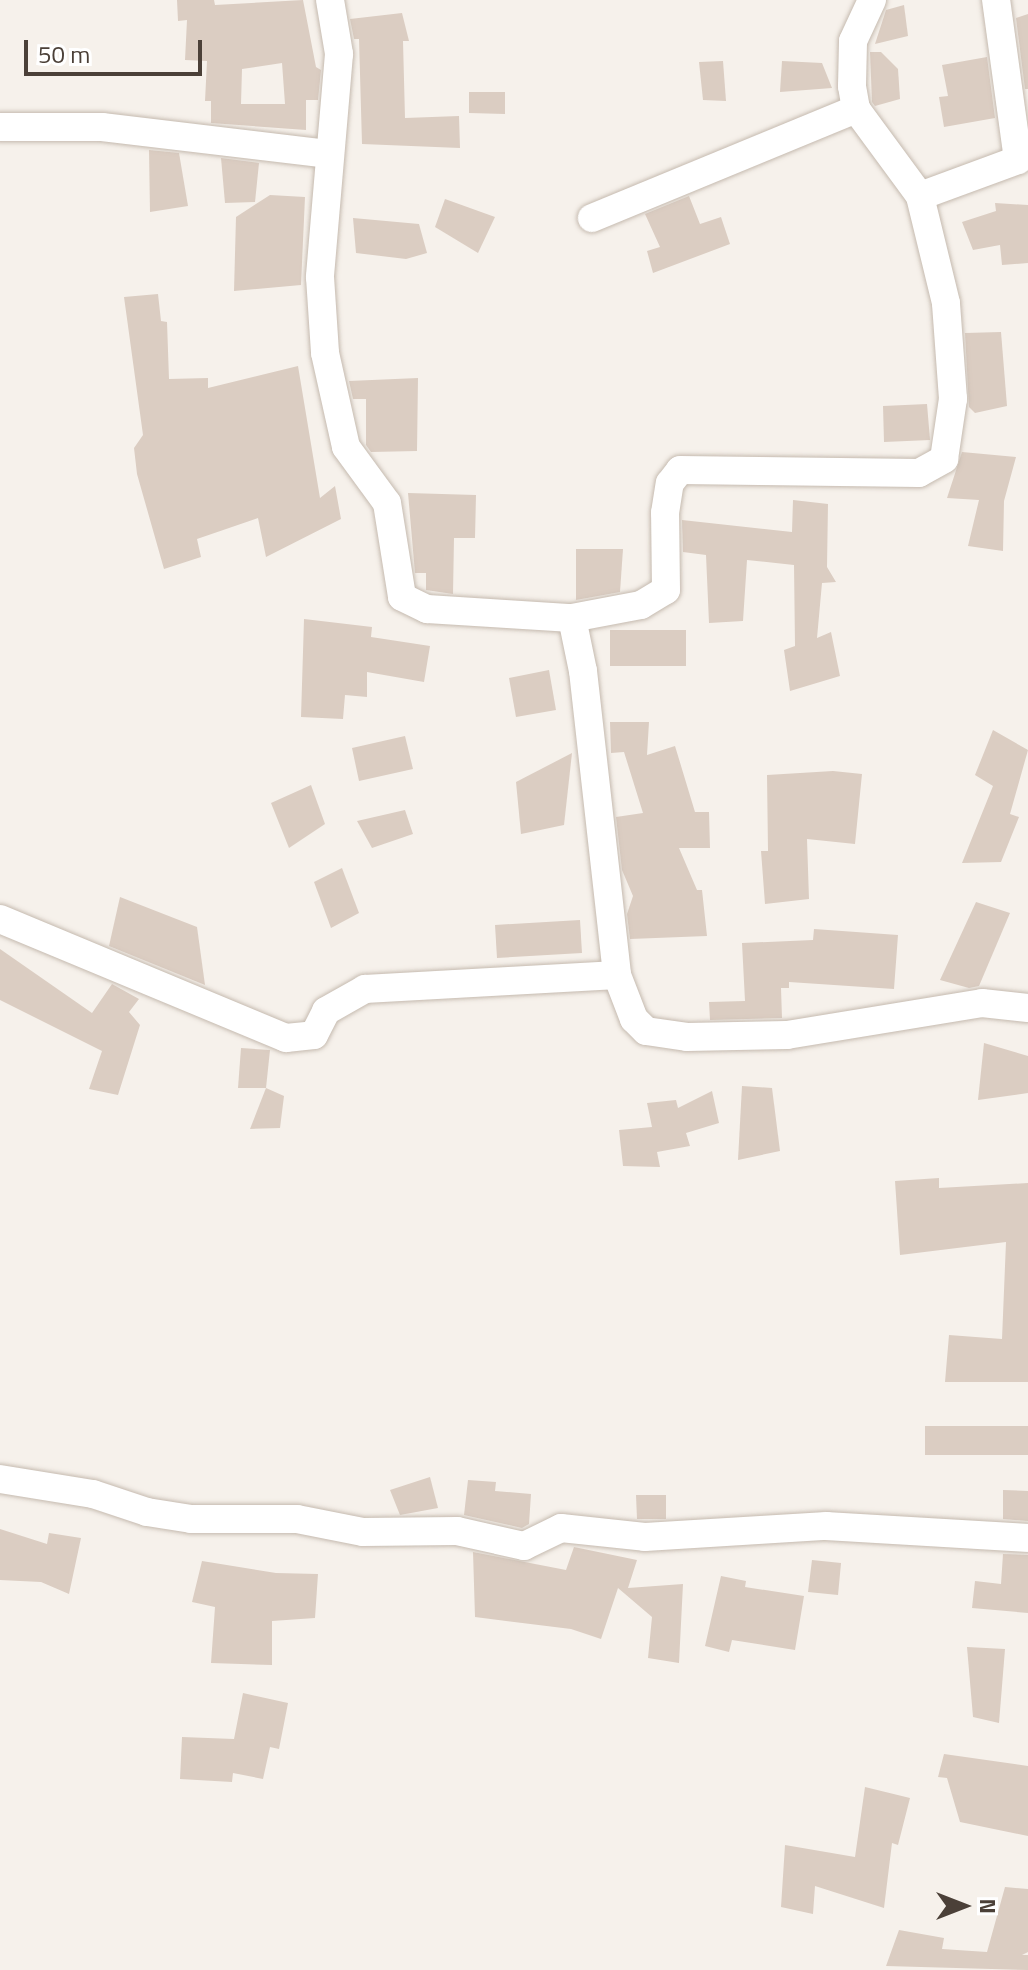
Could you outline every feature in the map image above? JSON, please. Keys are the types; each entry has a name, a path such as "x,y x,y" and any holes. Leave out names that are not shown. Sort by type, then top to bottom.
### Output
{"street":[{"path":"330,0 339,54 327,154 320,277 325,353 346,447 387,503 402,597 427,609 572,618 641,605 666,590 665,513 670,483 680,470 919,473 944,459 953,399 946,303 920,196 856,109 853,41 872,0"},
{"path":"920,196 1023,160 996,0"},
{"path":"592,218 856,109"},
{"path":"0,127 132,129 327,154"},
{"path":"572,618 583,671 617,975 634,1019 662,1036 787,1035 982,1003 1028,1008"},
{"path":"0,919 286,1038 314,1035 326,1011 365,989 617,975"},
{"path":"0,1479 93,1494 147,1512 191,1519 297,1519 363,1532 457,1531 524,1546 561,1528 645,1537 827,1526 1028,1538"}],"building":[{"path":"177,0 214,0 215,5 303,0 316,67 321,70 318,100 306,100 306,130 211,123 211,101 205,101 207,61 185,60 187,20 178,21","holes":["282,63 285,104 241,104 242,69"]},
{"path":"904,5 908,36 875,44 886,10"},
{"path":"402,13 409,41 403,41 405,118 459,116 460,148 362,144 359,39 354,39 350,19"},
{"path":"1028,14 1028,89 1025,89 1016,18"},
{"path":"870,52 881,52 898,69 900,99 875,106 872,102"},
{"path":"987,57 995,118 944,127 939,97 948,96 942,65"},
{"path":"723,61 726,101 703,100 699,62"},
{"path":"782,61 822,63 832,88 780,92"},
{"path":"469,92 505,92 505,114 469,113"},
{"path":"149,150 179,153 188,206 150,212"},
{"path":"221,158 259,163 255,202 225,203"},
{"path":"270,195 305,197 301,285 234,291 236,217"},
{"path":"689,196 700,224 721,217 730,244 653,273 647,251 660,247 645,214"},
{"path":"445,199 495,217 478,253 435,227"},
{"path":"995,203 1028,205 1028,263 1002,265 1000,245 973,250 962,222 996,211"},
{"path":"353,218 419,224 427,253 406,259 356,253"},
{"path":"158,294 161,321 167,322 169,379 208,378 208,388 298,366 320,498 335,486 341,519 266,557 258,518 197,539 201,557 164,569 137,474 134,448 143,435 124,297"},
{"path":"1001,332 1007,406 975,413 969,407 965,333"},
{"path":"418,378 417,451 371,452 366,445 366,399 353,399 349,381"},
{"path":"927,404 930,440 884,442 883,406"},
{"path":"962,452 1016,457 1004,501 1003,551 968,546 979,500 947,498"},
{"path":"408,493 476,495 475,538 454,538 453,594 426,590 426,573 415,573"},
{"path":"793,500 828,504 827,567 836,582 822,583 817,638 831,632 840,676 790,691 784,650 795,646 794,565 747,560 743,621 709,623 706,555 683,552 682,520 792,532"},
{"path":"576,549 623,549 620,592 576,600"},
{"path":"304,619 372,627 371,637 430,646 424,682 367,672 367,697 345,695 343,719 301,717"},
{"path":"610,630 686,630 686,666 610,666"},
{"path":"549,670 556,710 516,717 509,678"},
{"path":"610,722 649,722 647,755 675,746 695,812 709,812 710,848 679,848 697,890 702,890 707,936 630,939 627,914 633,896 622,870 616,817 643,813 624,752 611,753"},
{"path":"993,730 1028,750 1010,814 1019,817 1001,862 962,863 993,786 975,775"},
{"path":"405,736 413,769 359,781 352,748"},
{"path":"572,753 564,825 521,834 516,782"},
{"path":"833,771 862,774 855,844 807,839 809,899 765,904 761,851 768,851 767,775"},
{"path":"311,785 325,824 289,848 271,803"},
{"path":"405,810 413,834 372,848 357,821"},
{"path":"342,868 359,913 331,928 314,882"},
{"path":"120,897 197,927 205,985 109,946"},
{"path":"976,902 1010,913 979,986 969,988 940,980"},
{"path":"580,920 582,953 497,958 495,925"},
{"path":"814,929 898,935 894,989 789,982 789,988 781,988 782,1018 710,1020 709,1002 745,1001 742,943 813,940"},
{"path":"0,949 92,1013 112,984 139,999 129,1012 140,1025 118,1095 89,1089 102,1051 0,1000"},
{"path":"984,1043 1028,1056 1028,1093 978,1100"},
{"path":"241,1048 270,1050 266,1088 238,1088"},
{"path":"742,1086 772,1088 780,1151 738,1160"},
{"path":"266,1088 284,1096 280,1128 250,1129"},
{"path":"712,1091 719,1123 686,1133 690,1146 657,1152 660,1167 623,1166 619,1130 652,1127 647,1103 676,1100 678,1108"},
{"path":"939,1178 939,1188 1028,1183 1028,1382 945,1382 949,1335 1002,1339 1006,1242 900,1255 895,1181"},
{"path":"925,1426 1028,1426 1028,1455 925,1455"},
{"path":"430,1477 438,1508 400,1515 390,1490"},
{"path":"468,1480 496,1482 495,1491 531,1494 529,1524 522,1528 464,1515"},
{"path":"1003,1490 1028,1491 1028,1521 1003,1519"},
{"path":"636,1495 666,1495 666,1519 637,1519"},
{"path":"0,1529 47,1544 49,1533 81,1538 69,1594 41,1582 0,1580"},
{"path":"574,1547 637,1560 628,1588 683,1584 679,1663 648,1658 652,1617 618,1588 601,1639 571,1629 475,1617 473,1552 566,1570"},
{"path":"1003,1554 1028,1555 1028,1613 972,1608 975,1581 1001,1584"},
{"path":"812,1560 841,1563 838,1595 808,1592"},
{"path":"202,1561 276,1573 318,1574 315,1618 272,1621 272,1665 211,1663 215,1607 192,1602"},
{"path":"721,1576 746,1581 745,1587 804,1596 795,1650 732,1640 729,1652 705,1646"},
{"path":"967,1647 1005,1649 999,1723 973,1717"},
{"path":"243,1693 288,1703 279,1749 270,1747 263,1779 233,1773 232,1782 180,1779 182,1737 234,1739"},
{"path":"944,1754 1028,1766 1028,1836 960,1822 947,1778 938,1777"},
{"path":"865,1787 910,1798 898,1845 892,1843 884,1908 815,1886 813,1914 781,1907 785,1845 855,1857"},
{"path":"1005,1887 1028,1889 1028,1952 1022,1955 1028,1955 1028,1970 886,1966 899,1930 944,1938 942,1949 987,1952"}]}
